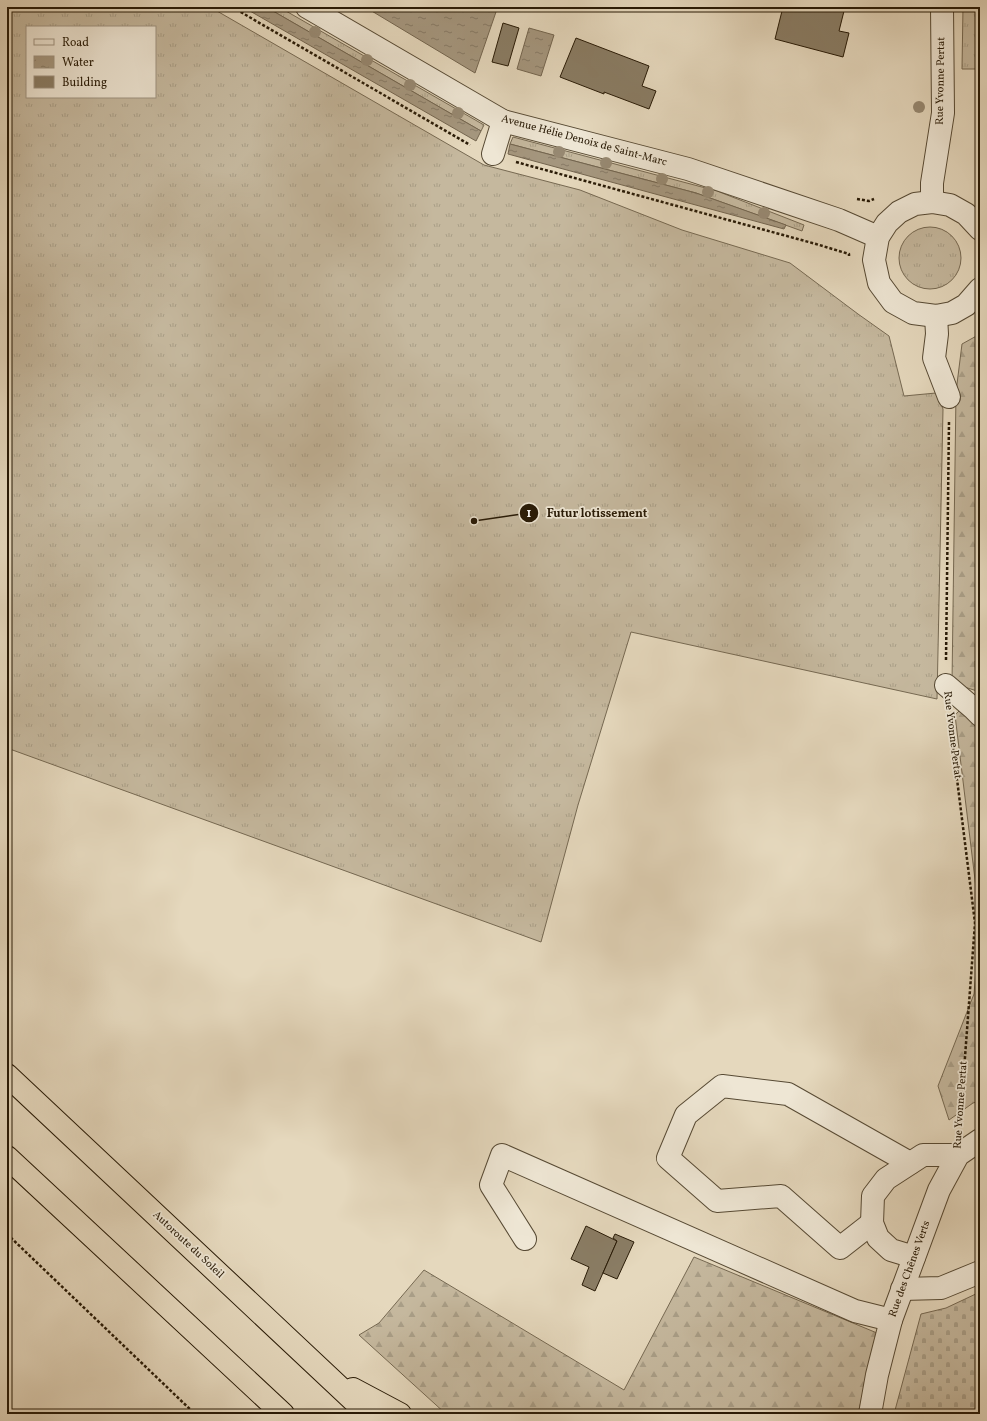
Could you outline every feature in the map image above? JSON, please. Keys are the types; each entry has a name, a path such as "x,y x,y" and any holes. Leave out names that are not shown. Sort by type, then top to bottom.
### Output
{"highway":[{"name":"Autoroute du Soleil","path":"7,1075 368,1414"},
{"path":"7,1157 283,1414"},
{"path":"324,1373 400,1414"}],"street":[{"name":"Avenue Hélie Denoix de Saint-Marc","path":"307,7 503,121 688,169 839,220 878,237"},
{"name":"Rue Yvonne Pertat","path":"932,202 932,182 943,113 942,7"},
{"path":"493,154 503,121"},
{"path":"980,229 966,214 950,205 932,202 915,204 900,212 887,223 878,237 874,260 879,283 893,302 913,313 936,316 952,313 966,305 980,290"},
{"path":"936,316 937,334 934,358 949,397"},
{"path":"946,685 980,715"},
{"path":"872,1223 840,1248 781,1196 716,1201 668,1158 686,1115 722,1086 788,1094 910,1163"},
{"name":"Rue des Chênes Verts","path":"870,1414 877,1375 891,1320 939,1190 958,1154 980,1140"},
{"path":"914,1257 892,1250 878,1238 872,1223 874,1196 886,1179 923,1155 958,1154"},
{"path":"525,1239 491,1185 502,1155 854,1311 891,1320"},
{"path":"902,1289 941,1288 980,1272"}],"path":[{"path":"854,198 869,201 879,197"},
{"name":"Rue Yvonne Pertat","path":"949,397 946,685 975,923 958,1154"},
{"path":"7,1234 195,1414"}],"green space":[{"path":"7,7 210,7 484,165 580,190 682,230 790,263 889,336 904,396 936,393 943,409 937,699 631,632 578,805 541,942 7,748"},
{"path":"266,7 279,7 484,125 481,131"},
{"path":"963,7 980,7 980,69 962,69"},
{"path":"513,137 717,191 804,225 802,231 696,193 510,144"},
{"path":"924,227 936,227 952,236 959,246 961,258 959,270 952,280 936,289 924,289 913,284 904,275 899,264 899,252 904,241 913,232"},
{"path":"980,334 980,662 975,661 977,691 952,683 956,392 962,344"},
{"path":"959,711 980,726 980,921 955,715"},
{"path":"980,921 980,1057 977,1088 980,1090 980,1101 973,1103 949,1120 938,1086 974,994"},
{"path":"694,1257 877,1333 858,1414 446,1414 359,1335 379,1323 424,1270 624,1390"},
{"path":"980,1292 980,1414 894,1414 921,1314 946,1308"}],"water":[{"path":"243,7 266,7 481,131 476,141"},
{"path":"365,7 490,7 497,9 475,73"},
{"path":"529,28 554,35 541,76 517,69"},
{"path":"510,144 696,193 786,225 784,229 508,154"}],"building":[{"path":"783,7 845,7 839,31 849,33 843,57 775,39"},
{"path":"503,23 519,28 508,66 492,62"},
{"path":"576,38 649,66 642,86 656,91 649,109 560,77"},
{"path":"586,1226 617,1241 595,1291 582,1285 589,1267 571,1259"},
{"path":"615,1234 634,1242 617,1279 603,1273 617,1241 613,1238"}],"place":[{"name":"Futur lotissement","path":"474,521"}]}
